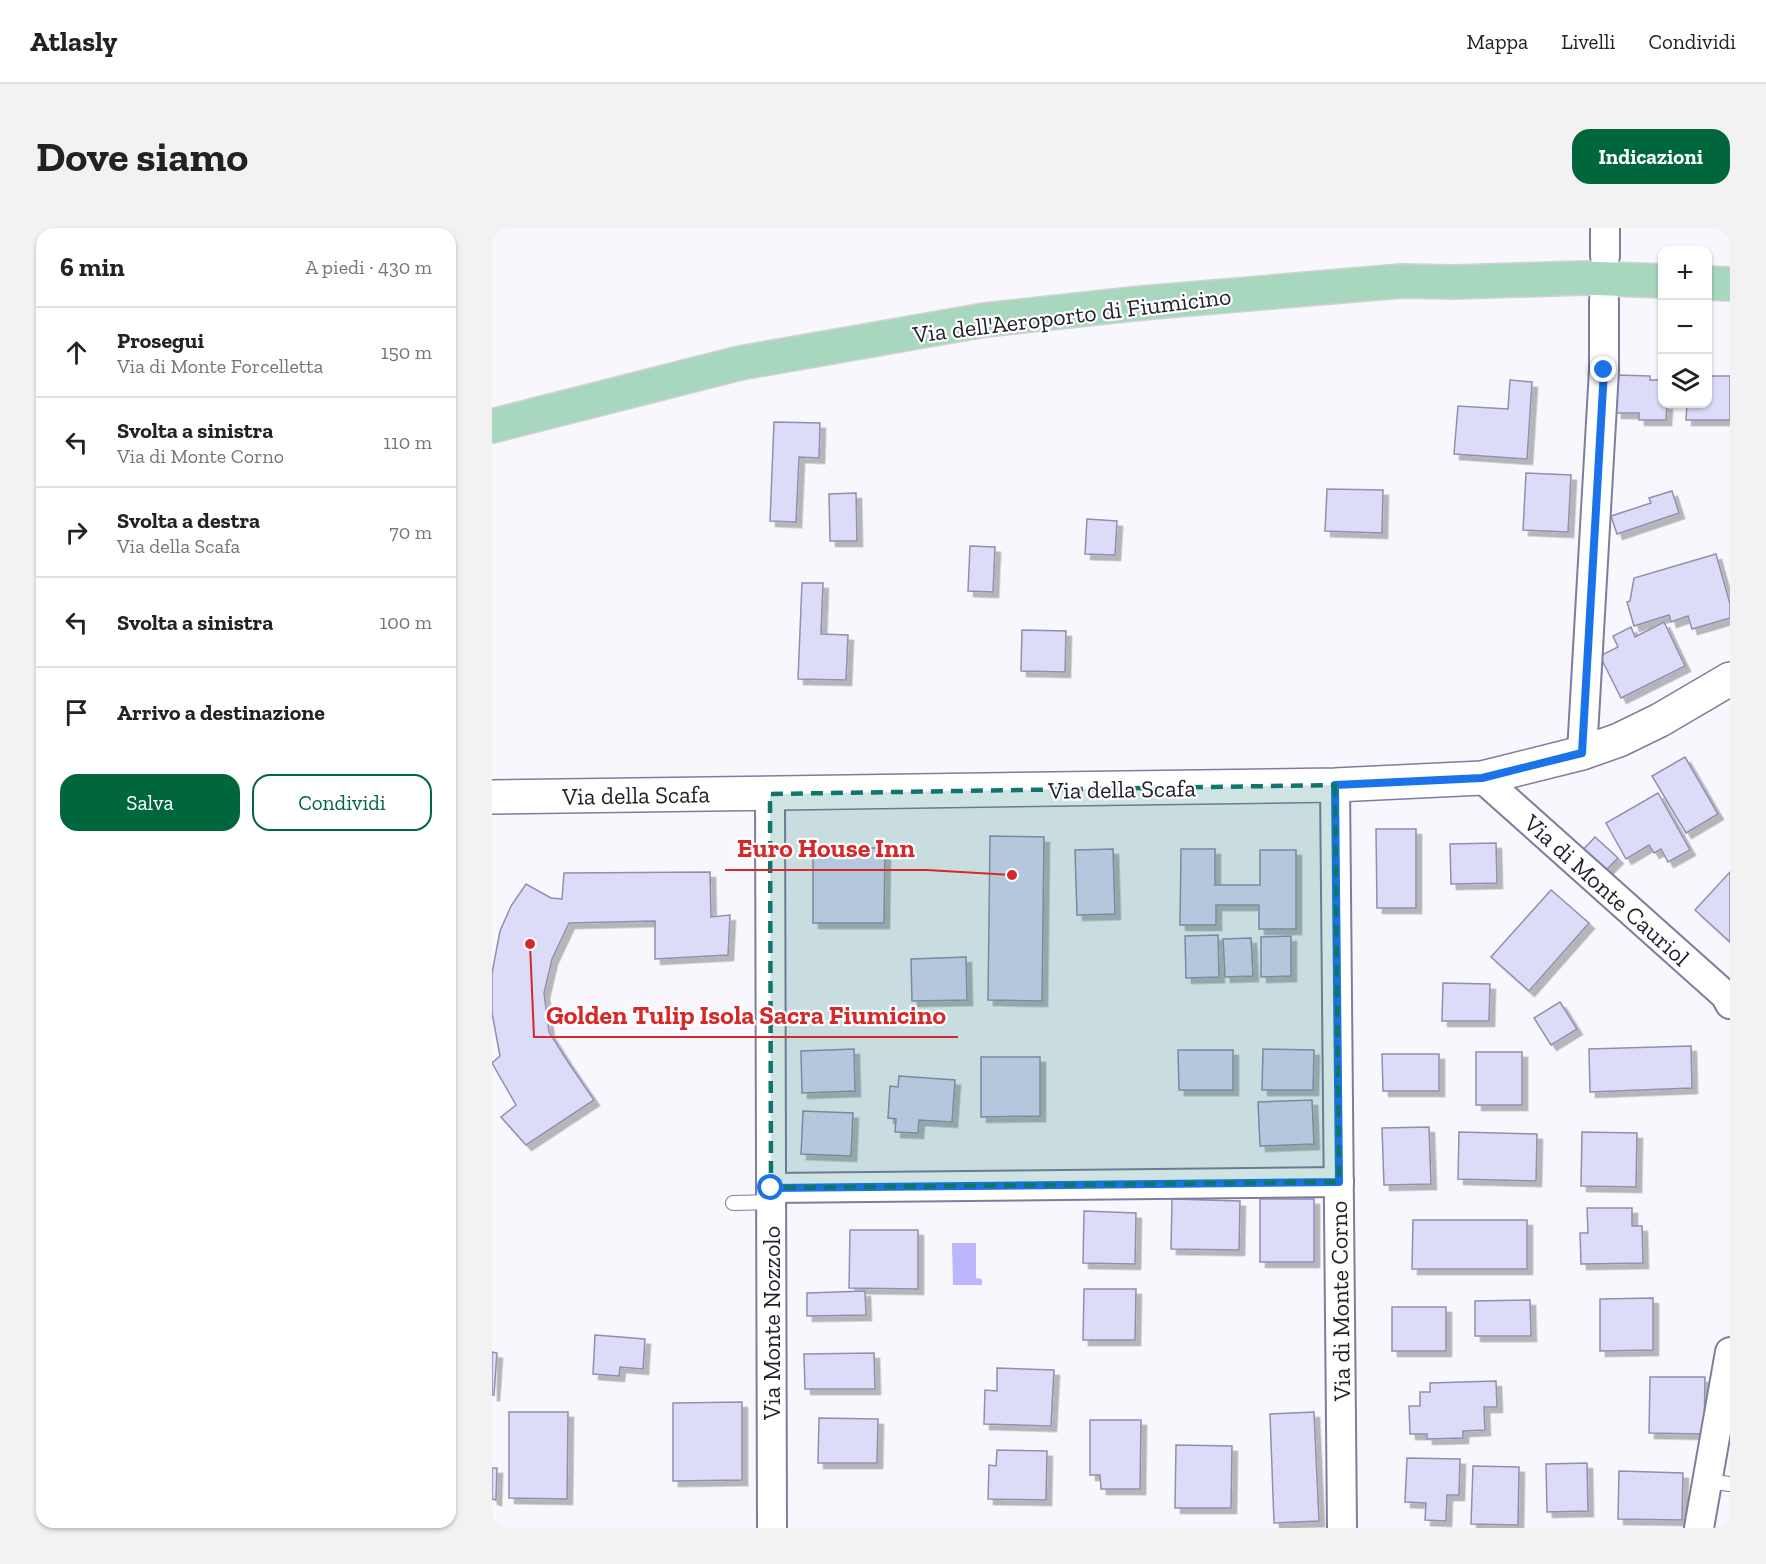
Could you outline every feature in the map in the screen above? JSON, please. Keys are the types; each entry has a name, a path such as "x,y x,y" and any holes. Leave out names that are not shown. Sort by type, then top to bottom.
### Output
{"main road":[{"name":"Via dell'Aeroporto di Fiumicino","path":"492,426 740,363 985,320 1142,303 1401,281 1455,282 1585,278 1658,281"},
{"path":"1712,283 1730,284"}],"street":[{"path":"1582,753 1604,370 1604,300"},
{"name":"Via della Scafa","path":"492,797 1335,785 1482,778 1582,753 1619,740 1660,720 1730,679"},
{"name":"Via di Monte Cauriol","path":"1482,778 1725,995 1730,1004"},
{"name":"Via di Monte Corno","path":"1335,785 1342,1528"},
{"name":"Via Monte Nozzolo","path":"770,794 772,1528"},
{"path":"771,1195 1339,1182"},
{"path":"1699,1528 1719,1482 1730,1352"}],"lane":[{"path":"733,1203 771,1195"}],"highlighted area":[{"path":"1335,785 1339,1182 771,1188 770,794"}],"shaded area":[{"path":"952,1243 976,1243 976,1278 982,1279 982,1285 953,1285"}],"building":[{"path":"1617,375 1650,376 1650,380 1658,380 1658,408 1667,408 1666,420 1639,420 1639,413 1616,413"},
{"path":"1712,376 1730,376 1730,420 1686,420 1687,408 1712,408"},
{"path":"1510,380 1532,382 1527,459 1454,454 1458,406 1508,409"},
{"path":"774,422 820,423 819,458 799,457 796,522 770,521"},
{"path":"1526,473 1571,475 1568,532 1523,530"},
{"path":"1327,489 1383,490 1382,533 1325,531"},
{"path":"1672,491 1679,513 1617,534 1611,516 1651,503 1649,498"},
{"path":"856,493 857,541 830,541 829,494"},
{"path":"1087,519 1117,521 1115,555 1085,554"},
{"path":"970,546 995,547 993,592 968,591"},
{"path":"1716,554 1730,604 1730,618 1692,629 1688,616 1671,622 1669,615 1634,626 1627,602 1630,601 1634,578"},
{"path":"802,583 823,583 821,634 848,635 846,680 798,679"},
{"path":"1664,622 1685,666 1621,698 1600,656 1618,647 1613,636 1631,627 1635,637"},
{"path":"1022,630 1066,631 1065,672 1021,671"},
{"path":"1685,757 1718,814 1686,833 1652,776"},
{"path":"1658,793 1690,850 1668,862 1661,849 1654,853 1649,845 1626,859 1606,823"},
{"path":"1376,829 1416,829 1416,908 1377,908"},
{"path":"990,836 1044,837 1042,1001 988,1000"},
{"path":"1595,837 1618,858 1603,873 1581,852"},
{"path":"1496,843 1497,883 1451,884 1450,844"},
{"path":"813,848 885,848 884,923 813,923"},
{"path":"1113,849 1115,914 1077,915 1075,850"},
{"path":"1181,849 1215,849 1215,885 1260,885 1260,850 1296,850 1296,929 1259,929 1259,905 1216,905 1216,925 1180,925"},
{"path":"710,872 711,917 730,915 728,955 655,959 655,921 569,923 552,959 544,993 549,1032 594,1100 526,1145 501,1117 516,1105 492,1063 500,1056 492,1013 492,973 500,931 511,906 526,884 551,898 562,899 564,873"},
{"path":"1730,872 1730,942 1695,910"},
{"path":"1551,890 1589,923 1529,991 1491,957"},
{"path":"1218,935 1219,977 1186,978 1185,936"},
{"path":"1291,936 1291,976 1261,977 1261,937"},
{"path":"1251,938 1253,976 1225,977 1223,939"},
{"path":"966,957 967,1000 912,1001 911,959"},
{"path":"1443,983 1490,984 1489,1021 1442,1021"},
{"path":"1560,1002 1577,1029 1551,1045 1534,1018"},
{"path":"1691,1046 1692,1088 1590,1092 1589,1049"},
{"path":"854,1049 855,1091 802,1093 801,1051"},
{"path":"1263,1049 1314,1050 1313,1090 1262,1090"},
{"path":"1178,1050 1233,1050 1233,1090 1179,1090"},
{"path":"1476,1052 1522,1052 1522,1105 1476,1105"},
{"path":"1382,1054 1439,1054 1439,1091 1383,1091"},
{"path":"981,1057 1040,1057 1040,1116 981,1117"},
{"path":"899,1076 955,1080 952,1122 919,1120 918,1133 895,1132 896,1119 888,1118 890,1086 898,1087"},
{"path":"1312,1100 1314,1144 1260,1146 1258,1102"},
{"path":"803,1111 853,1113 851,1156 801,1154"},
{"path":"1429,1127 1431,1184 1384,1185 1382,1128"},
{"path":"1459,1132 1537,1134 1536,1181 1458,1179"},
{"path":"1582,1132 1637,1133 1636,1187 1581,1186"},
{"path":"1172,1199 1240,1201 1239,1250 1171,1249"},
{"path":"1260,1199 1314,1199 1314,1262 1260,1262"},
{"path":"1587,1208 1632,1208 1632,1226 1642,1226 1643,1263 1581,1264 1580,1233 1588,1233"},
{"path":"1084,1211 1136,1213 1135,1264 1083,1263"},
{"path":"1413,1220 1527,1220 1527,1269 1412,1269"},
{"path":"850,1230 918,1230 918,1289 849,1288"},
{"path":"1084,1289 1136,1289 1135,1340 1083,1340"},
{"path":"865,1291 866,1315 807,1316 807,1293"},
{"path":"1653,1298 1653,1350 1600,1351 1600,1299"},
{"path":"1530,1300 1531,1336 1475,1336 1475,1301"},
{"path":"1392,1307 1446,1307 1446,1351 1392,1351"},
{"path":"595,1335 645,1339 643,1369 620,1367 619,1376 593,1374"},
{"path":"492,1352 497,1353 494,1395 492,1395"},
{"path":"874,1353 875,1389 805,1389 804,1354"},
{"path":"997,1368 1054,1370 1051,1426 984,1424 985,1390 997,1391"},
{"path":"1650,1377 1705,1377 1704,1434 1649,1433"},
{"path":"1496,1381 1497,1407 1484,1407 1485,1430 1463,1431 1463,1438 1427,1439 1427,1434 1410,1434 1409,1406 1420,1406 1420,1392 1430,1392 1430,1383"},
{"path":"742,1402 742,1480 673,1481 673,1403"},
{"path":"509,1412 568,1412 567,1499 509,1498"},
{"path":"1314,1412 1319,1521 1274,1523 1270,1414"},
{"path":"819,1418 878,1419 877,1463 818,1463"},
{"path":"1090,1420 1141,1420 1140,1489 1101,1489 1100,1475 1090,1475"},
{"path":"1176,1445 1232,1446 1231,1508 1175,1508"},
{"path":"997,1450 1047,1451 1046,1500 988,1499 989,1465 996,1466"},
{"path":"1407,1458 1460,1459 1459,1495 1447,1495 1446,1521 1425,1520 1426,1503 1405,1502"},
{"path":"1587,1463 1588,1511 1547,1512 1546,1464"},
{"path":"1473,1466 1519,1467 1518,1525 1471,1524"},
{"path":"492,1468 497,1468 496,1500 492,1499"},
{"path":"1619,1471 1683,1473 1682,1520 1618,1519"}],"place":[{"name":"Euro House Inn","path":"1012,875"},
{"name":"Golden Tulip Isola Sacra Fiumicino","path":"530,944"}],"route":[{"path":"771,1188 1339,1182 1335,785 1482,778 1582,753 1604,370"}]}
